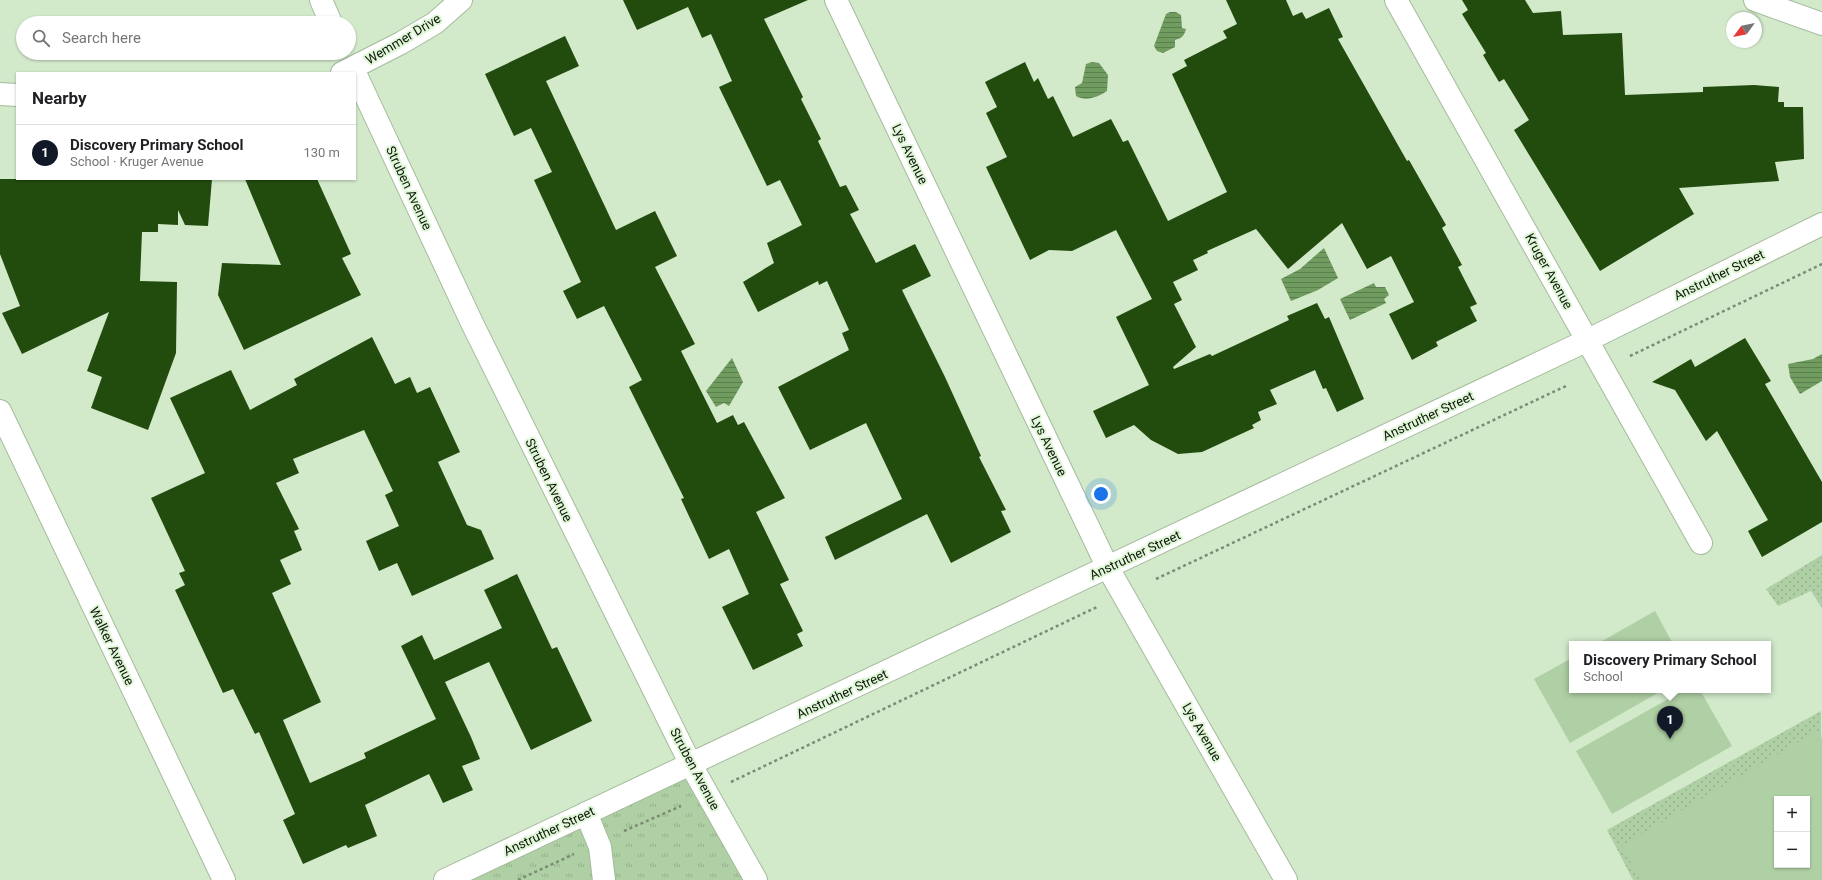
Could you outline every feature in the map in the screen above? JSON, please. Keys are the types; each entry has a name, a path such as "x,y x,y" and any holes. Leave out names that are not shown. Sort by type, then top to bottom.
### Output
{"street":[{"path":"321,0 329,16"},
{"name":"Wemmer Drive","path":"350,68 435,23 461,0"},
{"name":"Lys Avenue","path":"836,0 1108,568 1286,880"},
{"name":"Kruger Avenue","path":"1396,0 1701,543"},
{"path":"1755,0 1822,24"},
{"name":"Struben Avenue","path":"356,81 472,323 691,765 756,880"},
{"path":"0,94 16,95"},
{"name":"Anstruther Street","path":"445,880 1588,340 1822,224"},
{"name":"Walker Avenue","path":"0,411 224,880"},
{"path":"586,813 598,842 604,880"}],"path":[{"path":"1630,356 1822,264"},
{"path":"1156,580 1568,385"},
{"path":"730,782 1101,605"},
{"path":"518,880 598,842 707,794"}],"green space":[{"path":"1822,555 1822,608 1811,591 1778,606 1766,589"},
{"path":"1655,611 1671,641 1602,641"},
{"path":"1569,660 1569,693 1658,693 1570,743 1534,679"},
{"path":"1679,693 1702,693 1732,746 1612,814 1576,751"},
{"path":"1821,711 1822,880 1633,880 1607,830"},
{"path":"1817,731 1822,738 1822,880 1641,880 1621,846"},
{"path":"685,779 744,880 615,880 611,843 600,819"},
{"path":"581,827 590,847 595,880 471,880"}],"shaded area":[{"path":"1176,12 1181,15 1182,28 1186,29 1182,36 1175,40 1175,47 1163,53 1157,51 1154,46 1166,14"},
{"path":"1092,62 1099,63 1108,75 1107,91 1092,98 1080,98 1076,96 1075,87 1082,83 1086,64"},
{"path":"1324,248 1338,278 1318,290 1291,301 1281,279 1300,269"},
{"path":"1374,283 1376,287 1385,287 1389,295 1384,299 1386,303 1350,320 1340,299"},
{"path":"1822,354 1822,381 1800,394 1790,377 1788,364 1813,359"},
{"path":"732,358 743,382 729,406 724,403 716,407 706,391"}],"building":[{"path":"623,0 808,0 764,19 803,97 801,99 821,139 818,141 840,187 846,185 859,210 850,214 876,263 915,244 931,276 902,290 945,377 981,456 979,457 1006,510 1001,511 1011,532 951,563 927,514 835,560 825,537 902,499 866,423 810,450 778,387 849,350 842,333 849,330 827,281 819,285 818,281 758,312 743,282 774,263 767,243 802,225 780,180 767,186 719,87 732,81 711,34 702,38 688,7 637,30"},
{"path":"1226,0 1286,0 1293,16 1302,12 1306,19 1329,8 1343,37 1338,39 1407,161 1409,160 1446,225 1442,228 1462,265 1458,267 1477,304 1470,307 1477,321 1436,342 1438,346 1412,360 1389,314 1414,302 1391,256 1367,269 1342,223 1288,269 1256,229 1207,251 1208,253 1193,260 1198,270 1173,282 1182,300 1174,304 1196,347 1173,367 1174,369 1210,354 1212,356 1289,320 1287,316 1317,303 1325,319 1329,317 1364,399 1337,412 1326,388 1323,389 1315,370 1270,390 1277,404 1258,412 1261,420 1252,425 1254,428 1202,452 1178,454 1151,440 1134,425 1106,438 1093,411 1149,385 1116,317 1152,299 1116,230 1072,251 1049,250 1030,260 986,167 1007,157 986,113 997,107 985,82 1025,62 1034,82 1038,78 1048,99 1053,96 1073,137 1111,119 1123,142 1128,140 1168,221 1227,192 1172,74 1187,66 1184,60 1227,38 1223,31 1237,24"},
{"path":"1462,0 1525,0 1533,13 1561,11 1563,35 1622,33 1625,95 1703,92 1703,87 1754,85 1779,87 1778,102 1784,102 1784,107 1803,107 1804,159 1775,162 1779,181 1679,188 1694,214 1600,271 1514,130 1529,120 1504,79 1499,82 1483,55 1486,53 1462,14 1468,10"},
{"path":"565,36 579,66 546,81 616,230 655,211 677,256 655,267 695,344 681,351 717,423 733,415 738,425 744,422 785,498 756,512 789,580 780,584 803,631 797,634 803,646 753,670 722,607 749,594 729,549 709,559 681,499 684,498 629,387 642,380 604,306 577,319 563,291 581,282 534,180 552,172 531,128 514,136 485,74"},
{"path":"0,179 212,180 208,226 185,225 178,210 178,225 158,224 158,232 142,232 140,281 177,282 176,353 148,430 91,408 102,377 87,371 109,312 22,354 2,313 20,306 0,254"},
{"path":"245,180 317,180 351,254 342,258 361,295 244,350 218,295 222,263 281,265"},
{"path":"372,337 395,384 410,377 417,393 430,387 460,452 438,462 467,525 481,530 494,559 412,596 397,563 379,571 366,541 399,526 385,495 393,491 364,430 293,459 299,473 276,483 299,529 294,531 302,550 280,560 291,584 272,593 321,702 283,720 310,783 366,758 364,753 436,719 401,646 422,635 434,660 502,628 484,590 517,574 552,649 557,647 592,721 531,750 489,662 445,682 480,759 462,766 473,790 443,803 429,774 365,805 377,836 348,848 346,845 303,864 283,820 295,814 259,732 255,734 233,689 223,693 175,590 185,585 179,573 185,571 151,498 205,473 170,398 231,370 250,410 297,385 294,379"},
{"path":"1745,338 1771,381 1765,384 1822,482 1822,522 1762,557 1748,531 1768,520 1717,431 1706,441 1675,390 1652,382 1691,359 1695,367"}],"place":[{"name":"Discovery Primary School","path":"1670,739"}]}
